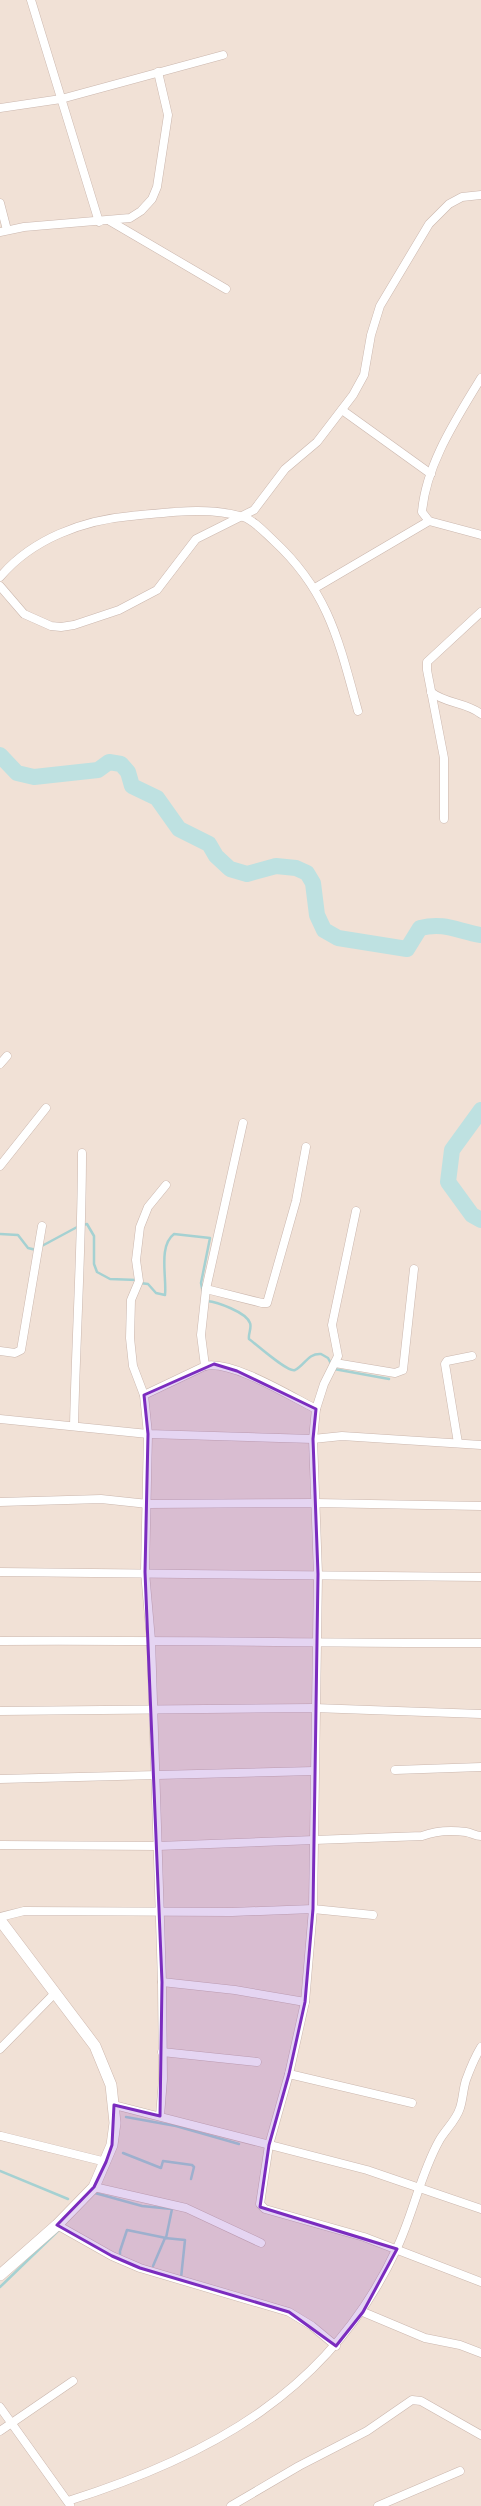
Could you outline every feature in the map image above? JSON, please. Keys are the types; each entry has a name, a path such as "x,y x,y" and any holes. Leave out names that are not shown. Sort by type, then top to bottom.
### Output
{"main road":[{"path":"0,1920 95,2046 104,2065 114,2105 112,2145 94,2187 57,2225 2,2270"}],"street":[{"path":"31,0 99,222"},
{"path":"0,108 61,99 223,55"},
{"path":"0,203 4,231 110,221 130,218 141,212 152,199 158,187 168,115 158,72"},
{"path":"0,586 24,614 51,626 74,625 148,596 167,580 185,551 196,539 244,517 254,510 285,469 316,442 342,410 364,375 371,335 380,306 429,224 449,204 462,197 481,195"},
{"path":"110,221 226,289"},
{"path":"428,522 422,512 431,474 456,420 481,378"},
{"path":"342,410 431,474"},
{"path":"0,577 39,544 64,532 92,522 117,517 192,512 244,517 280,546 315,588 335,629 358,712"},
{"path":"315,588 428,522 481,535"},
{"path":"444,819 444,758 431,692 427,662 481,612"},
{"path":"431,692 443,700 470,707 481,714"},
{"path":"0,1064 7,1056"},
{"path":"0,1166 46,1108"},
{"path":"205,1366 201,1335 206,1289 243,1123"},
{"path":"206,1289 262,1304 267,1302 296,1200 306,1146"},
{"path":"74,1426 82,1229 82,1153"},
{"path":"160,2116 162,1982 158,1846 154,1775 151,1640 146,1572 148,1434 144,1396 134,1366 130,1338 131,1300 139,1281 136,1260 140,1227 148,1207 166,1185"},
{"path":"356,1211 332,1325 333,1337 338,1350 335,1363 324,1384 316,1409 313,1439 318,1574 314,1708 312,1909 305,2002 289,2074 269,2145 260,2200 262,2207 397,2249 481,2282"},
{"path":"0,1351 16,1353 20,1350 42,1226"},
{"path":"335,1363 395,1373 402,1370 414,1269"},
{"path":"458,1443 444,1364 446,1361 472,1356"},
{"path":"144,1396 205,1366 214,1364 237,1371 316,1409"},
{"path":"0,1419 148,1434 313,1439 342,1436 481,1445"},
{"path":"0,1502 101,1499 148,1504 316,1503 481,1506"},
{"path":"0,1572 146,1572 481,1577"},
{"path":"0,1641 151,1640 316,1643 481,1643"},
{"path":"0,1711 314,1708 481,1714"},
{"path":"396,1770 481,1767"},
{"path":"0,1779 314,1771"},
{"path":"0,1845 158,1846 313,1838 422,1836 434,1832 459,1832 481,1836"},
{"path":"0,1917 24,1911 232,1912 312,1909 374,1915"},
{"path":"162,1982 227,1989 305,2002"},
{"path":"0,2048 55,1993"},
{"path":"0,2407 69,2504 144,2475 190,2453 251,2418 301,2382 336,2346 363,2312 397,2249 439,2140 460,2109 466,2080 481,2047"},
{"path":"162,2052 257,2062"},
{"path":"289,2074 412,2103"},
{"path":"114,2105 367,2170 481,2209"},
{"path":"1,2136 106,2162"},
{"path":"94,2187 186,2208 261,2243"},
{"path":"57,2225 112,2256 140,2268 289,2312 312,2326 336,2346"},
{"path":"363,2312 425,2338 460,2345 481,2353"},
{"path":"0,2430 11,2421 73,2380"},
{"path":"232,2506 299,2466 367,2430 412,2400 421,2401 481,2435"},
{"path":"378,2506 460,2471"}],"highlighted area":[{"path":"214,1364 237,1371 316,1409 313,1439 318,1574 313,1909 305,2002 289,2074 269,2145 260,2207 397,2249 363,2312 336,2346 289,2312 140,2268 112,2256 57,2225 94,2187 106,2162 112,2145 114,2105 160,2116 162,1982 145,1572 148,1434 144,1395"}],"shaded area":[{"path":"0,0 481,0 481,2506 0,2506"}],"waterway":[{"path":"0,755 17,773 34,777 98,770 109,762 121,764 128,772 132,786 157,798 179,829 209,844 216,856 230,869 247,874 276,866 296,868 307,873 313,883 317,915 324,930 338,938 407,949 420,928 429,926 451,928 481,935"},
{"path":"481,1110 452,1150 448,1182 472,1215 481,1220"},
{"path":"40,1247 79,1226 87,1224 94,1236 94,1264 97,1272 110,1279 137,1280"},
{"path":"0,1234 18,1235 28,1248 36,1250"},
{"path":"140,1283 148,1284 156,1293 165,1295 164,1263 166,1246 169,1239 174,1234 210,1238 201,1283 203,1293"},
{"path":"207,1301 217,1303 243,1315 250,1323 249,1339 279,1363 291,1370 298,1368 313,1355 321,1354 328,1358 334,1369 389,1379"},
{"path":"126,2117 176,2126 239,2144"},
{"path":"123,2153 161,2168 163,2161 192,2165 194,2167 191,2179"},
{"path":"0,2171 68,2199"},
{"path":"95,2193 142,2206 172,2209 166,2238 127,2230 120,2251 120,2257"},
{"path":"0,2287 60,2229"},
{"path":"153,2266 165,2238 185,2240 181,2278"}]}
